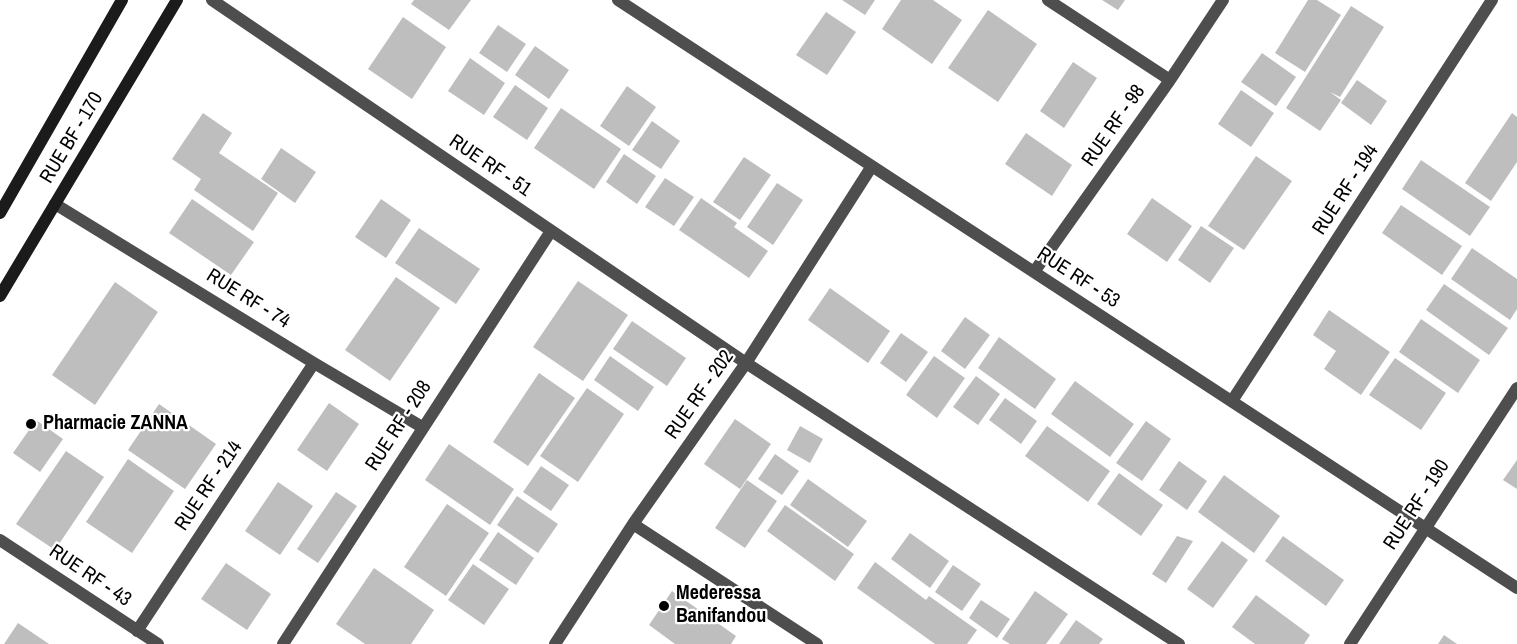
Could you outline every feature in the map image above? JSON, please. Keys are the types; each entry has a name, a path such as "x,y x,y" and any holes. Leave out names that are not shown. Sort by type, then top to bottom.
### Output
{"main road":[{"name":"RUE BF - 170","path":"0,213 122,0"},
{"name":"RUE BF - 170","path":"0,297 177,0"}],"street":[{"name":"RUE RF - 51","path":"212,0 746,363 1179,644"},
{"name":"RUE RF - 53","path":"618,0 1517,588"},
{"path":"1048,0 1170,80"},
{"name":"RUE RF - 98","path":"1034,272 1170,80 1223,0"},
{"name":"RUE RF - 194","path":"1232,401 1492,0"},
{"name":"RUE RF - 202","path":"555,644 633,524 746,363 872,166"},
{"name":"RUE RF - 74","path":"55,204 422,427"},
{"name":"RUE RF - 208","path":"283,644 551,231"},
{"name":"RUE RF - 214","path":"137,631 314,363"},
{"name":"RUE RF - 190","path":"1350,644 1517,388"},
{"path":"633,524 817,644"},
{"name":"RUE RF - 43","path":"0,540 158,644"}],"building":[{"path":"414,0 471,0 449,30 411,4"},
{"path":"842,0 875,0 865,15"},
{"path":"901,0 933,0 962,20 932,64 882,29"},
{"path":"1102,0 1125,0 1118,10"},
{"path":"1308,0 1317,0 1341,15 1305,72 1275,53"},
{"path":"1351,6 1384,27 1340,97 1330,92 1341,100 1320,131 1286,108"},
{"path":"988,10 1037,44 998,102 948,68"},
{"path":"826,12 856,32 827,75 796,55"},
{"path":"403,17 446,47 412,99 368,69"},
{"path":"498,25 526,44 507,72 479,53"},
{"path":"535,46 569,70 549,99 515,75"},
{"path":"1262,53 1296,77 1276,106 1241,82"},
{"path":"470,58 505,83 484,115 448,91"},
{"path":"1073,62 1097,78 1064,128 1040,111"},
{"path":"1357,80 1387,101 1371,125 1341,103"},
{"path":"515,85 548,108 527,140 493,117"},
{"path":"627,86 656,107 629,146 600,126"},
{"path":"1241,90 1274,113 1251,147 1218,124"},
{"path":"561,108 621,149 594,189 534,148"},
{"path":"203,113 232,133 219,153 278,193 253,231 194,190 201,179 172,159"},
{"path":"1512,113 1517,117 1517,162 1491,201 1465,183"},
{"path":"652,121 680,141 661,169 632,150"},
{"path":"1026,133 1072,165 1052,196 1005,164"},
{"path":"281,148 316,172 295,203 261,179"},
{"path":"624,154 656,176 637,204 606,182"},
{"path":"1256,156 1292,181 1244,250 1208,226"},
{"path":"744,157 771,175 740,220 713,202"},
{"path":"1421,160 1490,207 1470,236 1402,189"},
{"path":"665,178 694,197 674,226 645,207"},
{"path":"777,183 803,200 773,245 747,227"},
{"path":"701,198 737,223 734,227 768,251 749,278 679,230"},
{"path":"1152,198 1192,226 1167,262 1127,234"},
{"path":"192,199 254,242 231,275 169,233"},
{"path":"381,199 411,220 386,258 355,237"},
{"path":"1401,205 1462,246 1442,275 1382,233"},
{"path":"1201,226 1234,248 1210,283 1178,260"},
{"path":"419,228 480,269 456,304 395,263"},
{"path":"1472,248 1517,279 1517,309 1510,320 1451,279"},
{"path":"396,277 440,308 390,381 345,350"},
{"path":"578,281 628,315 583,381 533,347"},
{"path":"115,282 158,312 95,405 52,375"},
{"path":"1444,284 1508,328 1489,355 1426,310"},
{"path":"830,288 890,331 868,363 808,320"},
{"path":"1329,310 1390,352 1361,395 1324,369 1336,351 1313,335"},
{"path":"965,317 990,335 965,369 941,351"},
{"path":"1421,319 1480,360 1458,393 1399,352"},
{"path":"632,321 686,358 667,386 613,349"},
{"path":"901,333 928,352 906,382 880,363"},
{"path":"999,337 1056,379 1035,409 978,368"},
{"path":"610,356 654,387 638,411 594,380"},
{"path":"934,356 965,378 937,418 906,395"},
{"path":"1395,358 1446,393 1421,430 1369,395"},
{"path":"539,373 575,398 528,466 493,442"},
{"path":"976,376 1000,394 978,425 953,407"},
{"path":"1075,381 1134,424 1110,457 1051,414"},
{"path":"587,388 624,414 578,482 540,456"},
{"path":"1005,398 1037,421 1021,444 989,420"},
{"path":"329,403 359,424 327,471 297,450"},
{"path":"159,404 216,444 185,489 128,450"},
{"path":"735,419 771,444 740,489 704,464"},
{"path":"36,420 63,439 40,472 13,453"},
{"path":"1146,421 1171,439 1142,481 1116,463"},
{"path":"800,426 823,439 810,463 787,450"},
{"path":"1047,426 1110,471 1088,502 1025,456"},
{"path":"449,444 514,489 490,525 425,480"},
{"path":"66,451 104,477 55,550 16,524"},
{"path":"775,454 799,471 782,495 758,479"},
{"path":"128,459 174,491 132,553 86,522"},
{"path":"1517,460 1517,489 1503,480"},
{"path":"1179,461 1207,481 1187,510 1159,490"},
{"path":"541,466 569,485 551,511 523,492"},
{"path":"1119,473 1163,505 1141,536 1097,504"},
{"path":"1224,475 1280,516 1254,553 1198,512"},
{"path":"808,479 867,521 848,547 790,505"},
{"path":"747,480 777,501 745,548 715,528"},
{"path":"278,482 313,506 280,555 245,531"},
{"path":"336,492 357,506 318,563 297,549"},
{"path":"517,496 558,524 538,553 497,525"},
{"path":"447,504 489,533 446,596 404,567"},
{"path":"785,505 854,554 835,581 767,531"},
{"path":"498,532 534,558 516,585 479,560"},
{"path":"910,533 949,561 930,588 891,559"},
{"path":"1177,536 1193,541 1166,583 1152,574"},
{"path":"1283,536 1344,580 1326,606 1265,561"},
{"path":"1222,541 1248,560 1213,608 1187,589"},
{"path":"875,562 926,600 929,596 977,630 967,644 935,644 857,588"},
{"path":"226,563 271,594 247,630 201,599"},
{"path":"473,564 509,589 484,625 448,600"},
{"path":"953,565 981,584 962,611 935,592"},
{"path":"374,568 434,610 411,644 365,644 336,624"},
{"path":"672,591 736,636 731,644 675,644 649,625"},
{"path":"1035,591 1068,614 1046,644 1010,644 1002,639"},
{"path":"1256,595 1310,635 1304,644 1255,644 1232,627"},
{"path":"981,600 1010,619 997,638 969,618"},
{"path":"1076,620 1103,639 1099,644 1059,644"},
{"path":"18,623 49,644 4,644"},
{"path":"1444,635 1457,644 1438,644"}],"place":[{"name":"Pharmacie ZANNA","path":"31,424"},
{"name":"Mederessa Banifandou","path":"664,606"}]}
